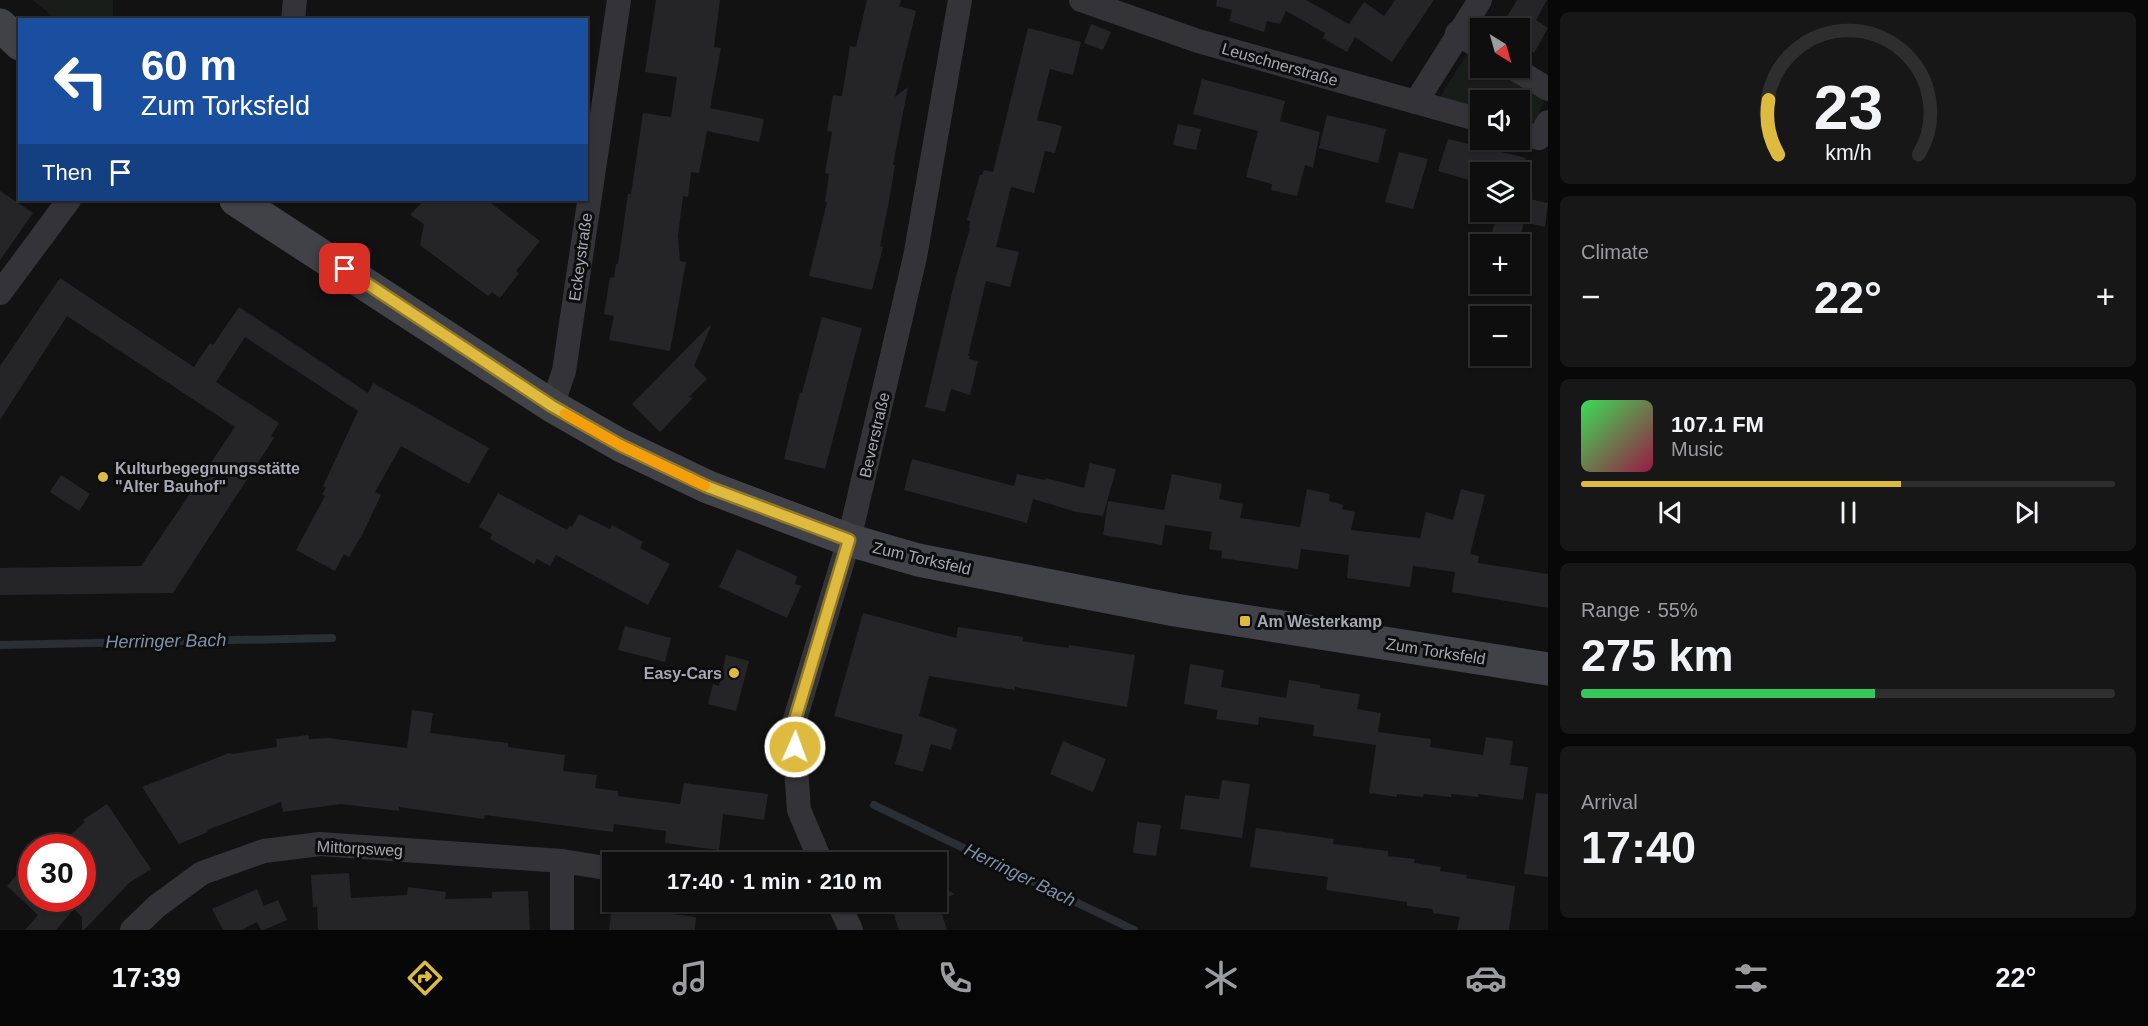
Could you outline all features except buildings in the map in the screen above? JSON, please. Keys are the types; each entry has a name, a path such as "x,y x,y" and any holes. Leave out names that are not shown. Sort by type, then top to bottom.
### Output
{"main road":[{"path":"0,25 18,42"},
{"name":"Zum Torksfeld","path":"240,201 273,210 552,406 620,445 708,487 849,540 918,560 1175,610 1548,669"}],"street":[{"path":"293,18 295,0"},
{"name":"Eckeystraße","path":"552,406 564,371 619,0"},
{"name":"Beverstraße","path":"816,852 799,810 793,726 849,540 915,257 960,0"},
{"name":"Leuschnerstraße","path":"1081,0 1198,41 1470,117"},
{"path":"1416,102 1457,33 1480,0"},
{"path":"1457,33 1470,41"},
{"path":"1530,78 1548,89"},
{"path":"1530,135 1539,138 1548,122"},
{"path":"0,293 68,201"},
{"name":"Mittorpsweg","path":"132,930 157,906 202,873 264,851 320,844 561,861 602,867"},
{"path":"561,861 562,930"},
{"path":"843,912 851,930"}],"shaded area":[{"path":"33,0 113,0 113,18 55,18"},
{"path":"1466,55 1470,56 1470,78 1510,78 1541,96 1544,102 1535,121 1530,124 1530,90 1470,90 1470,108 1442,98 1442,94"}],"waterway":[{"name":"Herringer Bach","path":"0,645 332,638"},
{"name":"Herringer Bach","path":"874,805 1134,930"}],"slow traffic":[{"path":"565,414 620,445 705,486"}],"place":[{"name":"Kulturbegegnungsstätte \"Alter Bauhof\"","path":"103,477"},
{"name":"Am Westerkamp","path":"1245,621"},
{"name":"Easy-Cars","path":"734,673"}],"route":[{"path":"345,269 552,406 620,445 708,487 849,540 793,726 795,747"}]}
